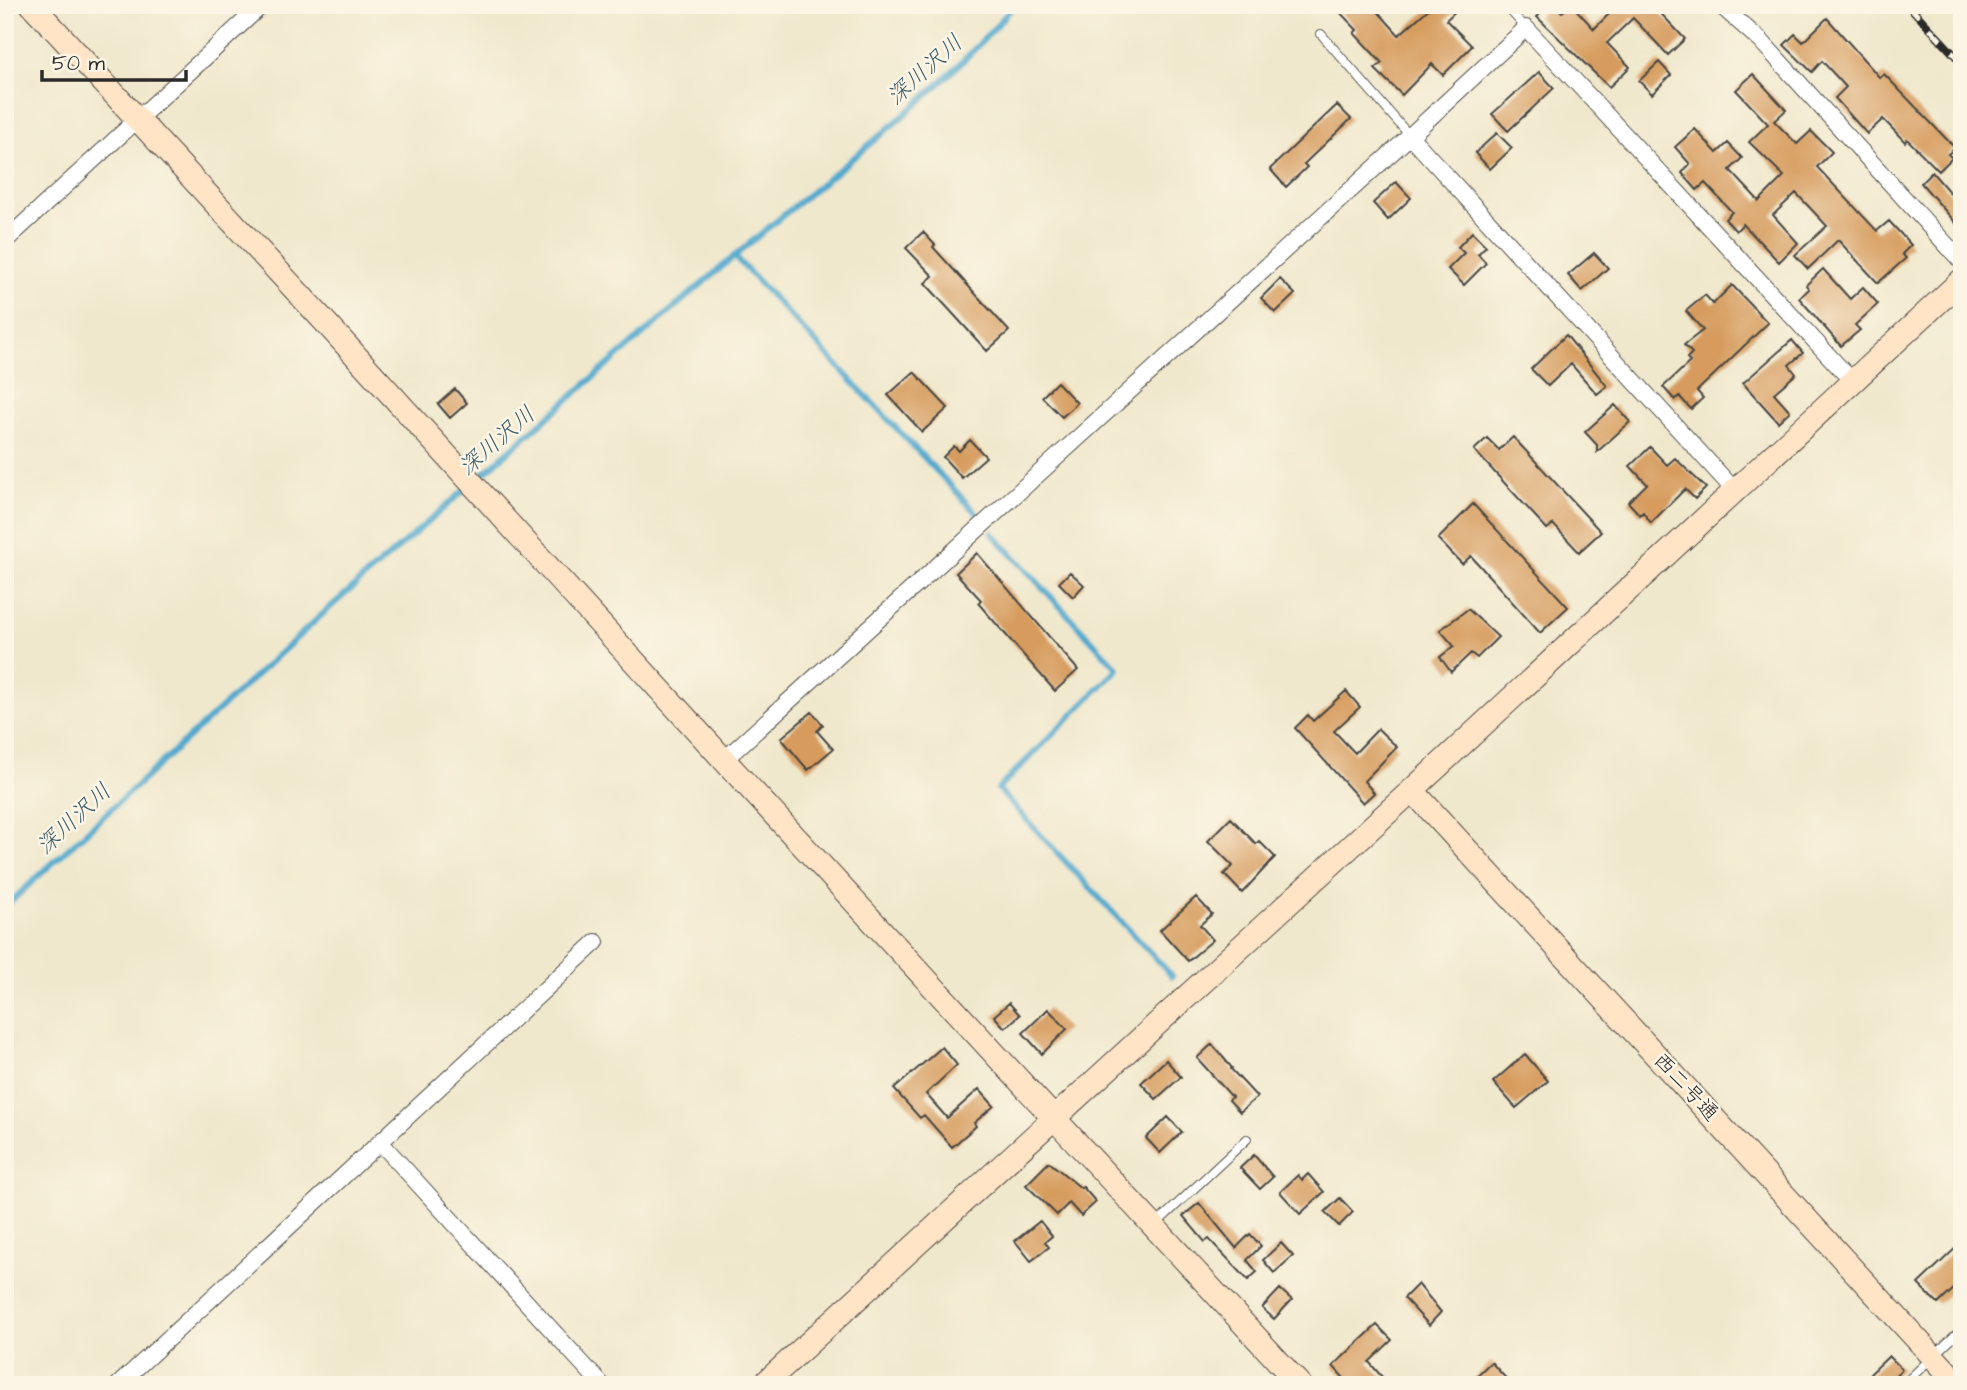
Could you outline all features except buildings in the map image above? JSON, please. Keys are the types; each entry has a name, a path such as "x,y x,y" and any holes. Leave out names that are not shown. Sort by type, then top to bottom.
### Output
{"street":[{"path":"32,5 1300,1385"},
{"path":"5,241 262,5"},
{"path":"1720,5 1761,41 1962,262"},
{"path":"724,760 1410,136 1525,28 1852,381"},
{"path":"1410,136 1736,492"},
{"path":"763,1385 1736,492 1962,280"},
{"name":"西二号通","path":"1412,790 1959,1385"},
{"path":"118,1385 596,942"},
{"path":"380,1142 602,1385"}],"lane":[{"path":"1505,5 1525,28"},
{"path":"1321,34 1410,136"},
{"path":"1153,1227 1247,1139"},
{"path":"1903,1385 1962,1329"}],"waterway":[{"name":"深川沢川","path":"476,480 699,286 930,92 988,35 1014,5"},
{"path":"734,256 979,516"},
{"name":"深川沢川","path":"5,907 327,610 468,487"},
{"path":"992,533 1118,669 998,789 1172,976"}],"railway":[{"path":"1908,5 1962,63"}]}
